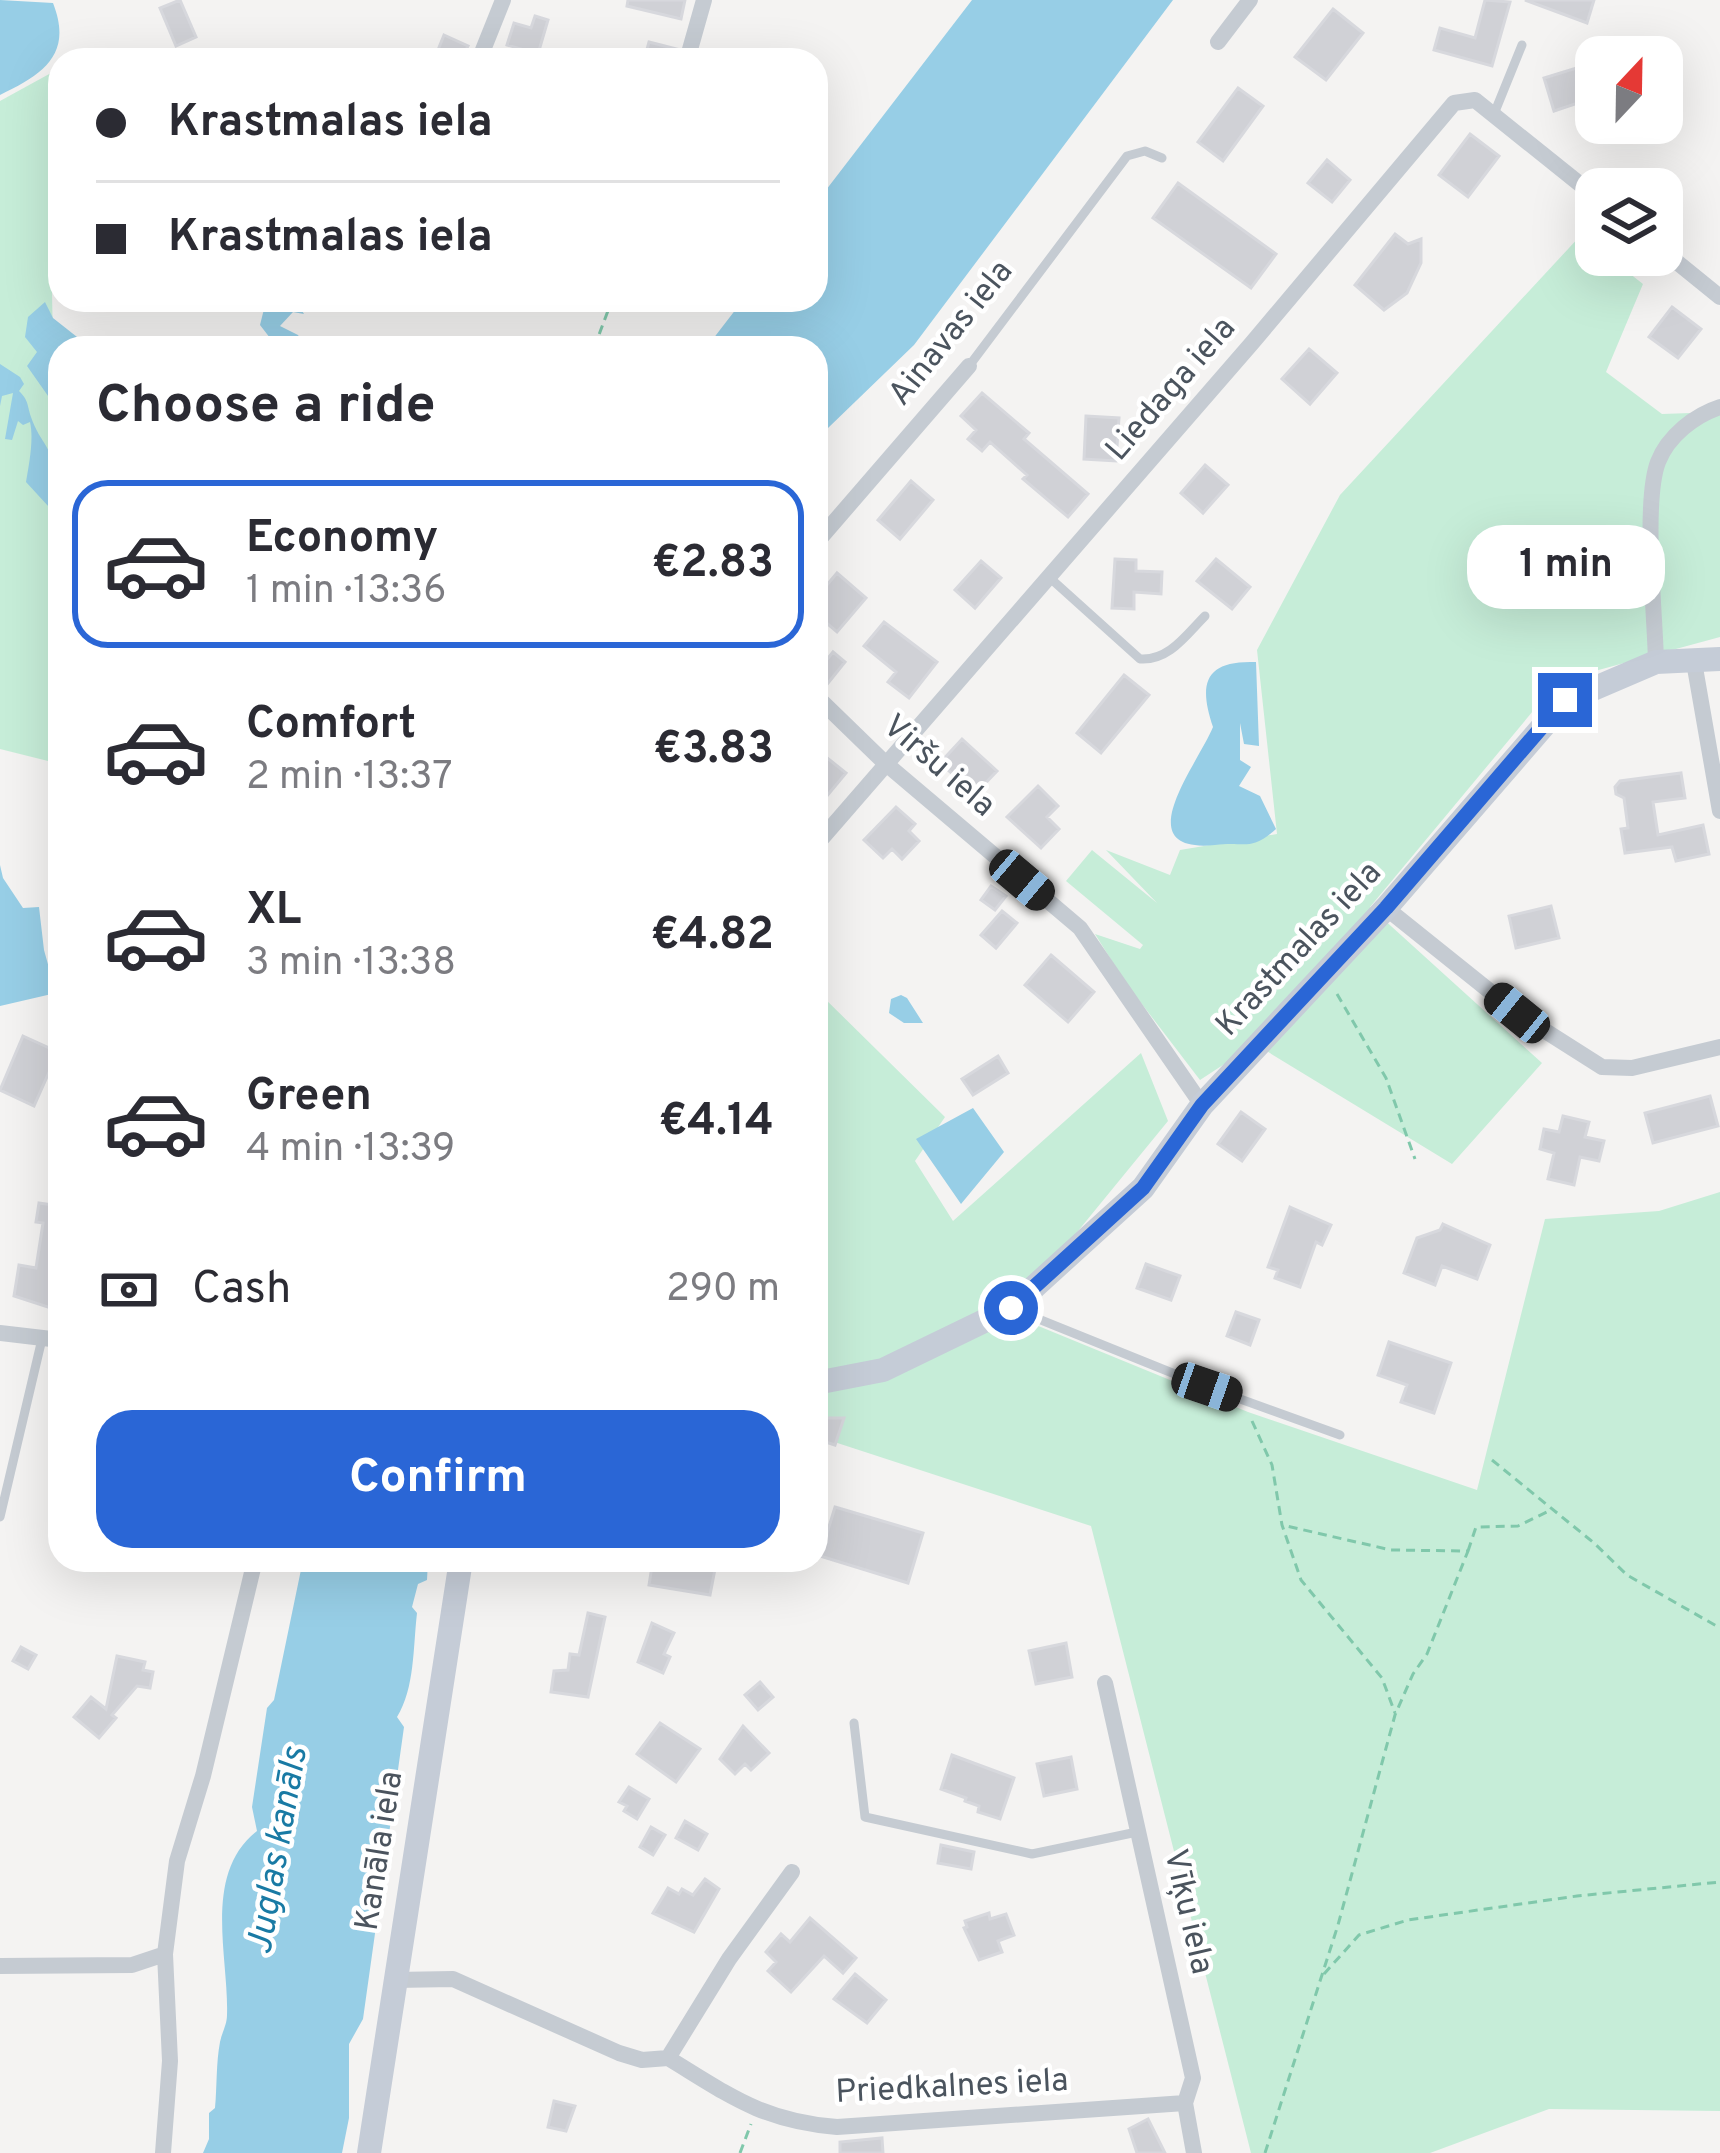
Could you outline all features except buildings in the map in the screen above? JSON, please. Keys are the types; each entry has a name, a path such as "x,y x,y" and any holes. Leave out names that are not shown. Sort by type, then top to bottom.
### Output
{"street":[{"path":"484,48 503,0"},
{"path":"690,48 704,0"},
{"path":"1219,42 1250,0"},
{"name":"Liedaga iela","path":"828,831 1454,103 1475,100 1494,114"},
{"path":"1494,114 1575,179"},
{"path":"1683,267 1720,297"},
{"name":"Ainavas iela","path":"828,529 969,366"},
{"path":"1656,662 1652,487 1660,457 1696,415 1720,407"},
{"path":"1707,660 1720,811"},
{"name":"Krastmalas iela","path":"828,1381 883,1370 1011,1308 1143,1188 1202,1105 1386,908 1565,700 1656,662 1707,660"},
{"name":"Viršu iela","path":"828,708 885,763 1080,928 1202,1105"},
{"path":"1386,908 1517,1013 1602,1067 1632,1068 1720,1047"},
{"path":"0,1333 48,1339"},
{"path":"163,2153 170,2061 165,1954 177,1861 253,1572"},
{"name":"Kanāla iela","path":"369,2153 459,1572"},
{"name":"Vīķu iela","path":"1105,1683 1192,2078 1185,2103 1195,2153"},
{"path":"394,1980 453,1979 619,2053 642,2060 668,2058 729,1959 792,1871"},
{"path":"0,1966 132,1965 165,1954"},
{"name":"Priedkalnes iela","path":"668,2058 756,2111 795,2124 837,2127 1185,2103"}],"lane":[{"path":"1494,114 1522,45"},
{"name":"Ainavas iela","path":"969,366 1127,156 1145,151 1162,158"},
{"path":"1050,578 1141,659 1155,661 1169,652 1205,616"},
{"path":"1011,1308 1340,1435"},
{"path":"0,1516 48,1349"},
{"path":"854,1723 865,1817 1031,1854 1138,1832"}],"path":[{"path":"1324,972 1386,1078 1415,1159"},
{"path":"1248,1412 1272,1466 1282,1525 1301,1580 1382,1678 1395,1715"},
{"path":"1492,1460 1627,1575 1720,1628"},
{"path":"1265,2153 1322,1977 1395,1715 1427,1654 1476,1527 1518,1526 1553,1509"},
{"path":"1282,1525 1390,1550 1468,1551"},
{"path":"1322,1977 1359,1935 1408,1920 1720,1882"},
{"path":"740,2153 756,2111"}],"green space":[{"path":"48,75 48,312 52,312 53,336 48,336 48,761 0,749 0,101"},
{"path":"1575,241 1575,276 1633,276 1643,284 1606,372 1662,414 1720,412 1720,637 1558,681 1370,907 1542,1063 1452,1164 1255,1044 1200,1080 1125,982 1095,934 1140,949 1143,945 1066,881 1092,850 1157,903 1106,850 1170,875 1180,850 1277,834 1257,650 1340,495"},
{"path":"828,1002 945,1117 915,1161 953,1221 1141,1053 1168,1121 1060,1253 1031,1323 1248,1412 1477,1490 1545,1219 1659,1211 1720,1192 1720,2111 1549,2109 1430,2153 1251,2153 1091,1526 828,1440"}],"water":[{"path":"0,0 53,3 57,48 48,48 48,63 41,70 0,95"},
{"path":"972,0 1173,0 914,345 828,428 828,336 715,336 734,312 828,312 828,187"},
{"path":"45,302 53,318 76,336 48,336 48,396 27,366 37,352 25,337 28,317"},
{"path":"263,312 293,312 280,326 299,336 268,336 260,325"},
{"path":"0,364 24,384 19,391 48,450 48,506 26,482 30,422 18,421 12,440 5,439 13,393 2,396 0,406"},
{"path":"1256,662 1259,746 1244,744 1240,723 1240,760 1251,767 1239,786 1260,796 1276,829 1253,843 1188,844 1175,836 1171,821 1183,783 1213,727 1206,698 1210,677 1226,665"},
{"path":"0,865 23,908 39,907 48,995 0,1006"},
{"path":"901,995 923,1023 904,1023 889,1013 891,999"},
{"path":"973,1108 1004,1152 961,1204 916,1139"},
{"name":"Juglas kanāls","path":"301,1572 427,1572 427,1580 418,1584 412,1607 417,1613 412,1667 397,1717 404,1727 363,2019 349,2044 349,2118 342,2153 203,2153 209,2139 209,2113 215,2108 219,2050 227,2019 224,1893 240,1849 257,1831 252,1807 267,1708 274,1700"}],"route":[{"path":"1011,1308 1143,1188 1202,1105 1386,908 1565,700"}]}
